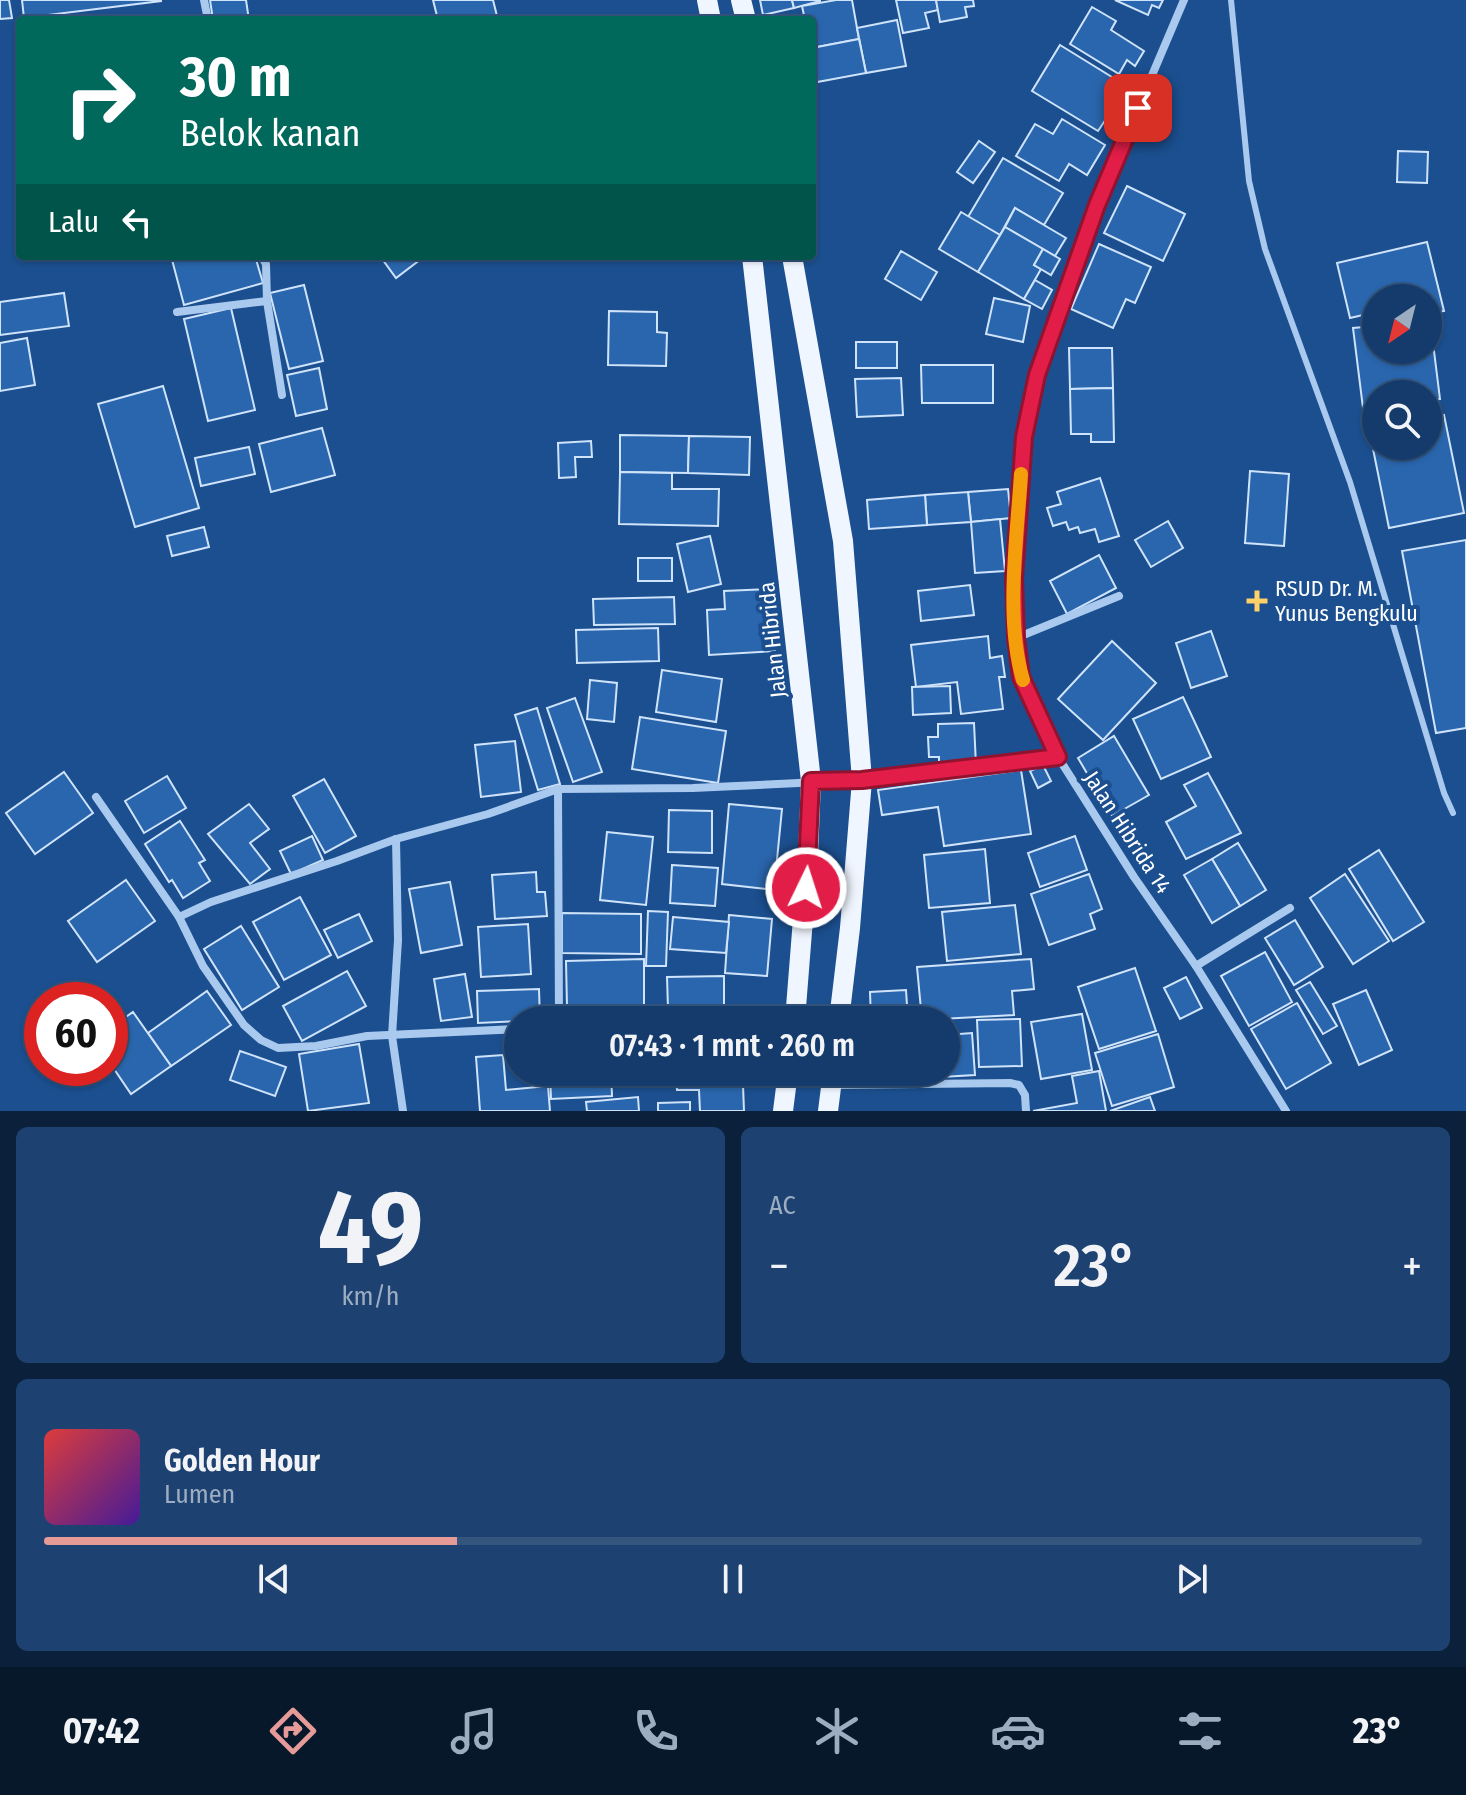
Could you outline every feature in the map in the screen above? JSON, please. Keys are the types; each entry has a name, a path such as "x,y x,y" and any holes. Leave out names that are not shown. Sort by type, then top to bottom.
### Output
{"main road":[{"name":"Jalan Hibrida","path":"752,260 811,781 797,1006"},
{"path":"793,260 843,541 862,780 841,1006"},
{"path":"783,1111 786,1086"},
{"path":"828,1111 831,1086"}],"street":[{"name":"Jalan Hibrida 14","path":"1184,0 1097,205 1037,375 1024,437 1014,578 1016,638 1021,677 1058,757 1134,877 1196,966 1286,1111"},
{"path":"264,260 282,395"},
{"path":"177,312 267,301"},
{"path":"1016,638 1119,596"},
{"path":"179,917 211,902 396,839 488,814 558,789 693,788 862,780 1058,757"},
{"path":"558,789 559,1006"},
{"path":"96,797 179,917 203,966 244,1025 261,1040 278,1048 316,1046 367,1036 504,1030"},
{"path":"396,839 398,940 392,1036 403,1111"},
{"path":"1196,966 1290,908"},
{"path":"960,1082 1019,1085 1025,1095 1026,1111"}],"lane":[{"path":"1231,0 1249,181 1265,249 1350,482 1444,793 1453,813"}],"building":[{"path":"0,0 9,0 12,18 0,19"},
{"path":"22,0 161,0 40,16 24,16"},
{"path":"210,0 246,0 248,16 212,16"},
{"path":"433,0 493,0 497,16 437,16"},
{"path":"760,0 792,0 794,8 763,15"},
{"path":"792,0 820,0 820,1 794,8"},
{"path":"852,0 859,39 816,47 816,16 804,16 802,6"},
{"path":"896,0 936,0 938,10 925,13 929,28 903,33"},
{"path":"936,0 973,0 974,6 965,7 967,17 940,22"},
{"path":"1115,0 1163,0 1159,8 1152,5 1148,15"},
{"path":"1092,7 1116,21 1111,30 1144,51 1135,66 1127,60 1119,74 1070,44"},
{"path":"897,20 906,66 866,73 857,28"},
{"path":"859,39 866,73 816,82 816,47"},
{"path":"1060,45 1120,82 1107,103 1114,107 1098,131 1032,91"},
{"path":"1062,119 1105,145 1087,175 1069,164 1059,181 1016,156 1035,124 1053,134"},
{"path":"979,141 995,152 973,183 957,172"},
{"path":"1398,151 1428,152 1427,183 1397,182"},
{"path":"1003,158 1063,193 1044,225 1015,208 1000,235 968,217"},
{"path":"1127,186 1185,214 1163,261 1104,233"},
{"path":"1015,208 1066,238 1055,256 1005,227"},
{"path":"961,212 1000,235 978,272 939,249"},
{"path":"1005,227 1043,249 1034,265 1041,269 1024,299 978,272"},
{"path":"1427,242 1437,284 1362,284 1362,315 1350,318 1337,263"},
{"path":"1099,244 1151,267 1135,303 1126,299 1113,328 1071,309"},
{"path":"1043,249 1060,259 1051,275 1034,265"},
{"path":"901,251 937,272 921,300 885,279"},
{"path":"172,260 256,260 263,283 184,305"},
{"path":"383,260 420,260 396,278"},
{"path":"1035,280 1052,290 1042,309 1024,299"},
{"path":"304,285 323,361 289,369 270,293"},
{"path":"64,293 69,326 0,335 0,302"},
{"path":"994,298 1030,306 1023,342 986,334"},
{"path":"231,308 255,410 208,421 184,319"},
{"path":"609,311 657,312 657,332 667,333 666,366 608,365"},
{"path":"1362,327 1362,364 1436,364 1438,380 1362,380 1362,400 1353,328"},
{"path":"27,338 35,385 0,391 0,343"},
{"path":"856,342 897,342 897,368 856,368"},
{"path":"1069,348 1112,348 1113,388 1070,389"},
{"path":"921,365 993,365 993,403 922,403"},
{"path":"319,368 327,409 296,416 287,375"},
{"path":"901,378 903,415 857,417 855,379"},
{"path":"163,386 199,508 135,527 98,404"},
{"path":"1113,388 1114,442 1091,442 1091,434 1071,434 1070,389"},
{"path":"1442,415 1464,513 1389,528 1375,460 1442,460"},
{"path":"322,428 335,475 271,492 259,444"},
{"path":"620,435 689,436 688,473 620,472"},
{"path":"689,436 750,437 749,475 688,473"},
{"path":"591,441 592,457 575,457 576,477 559,478 558,443"},
{"path":"249,447 255,474 201,486 195,458"},
{"path":"1250,471 1289,474 1284,546 1245,543"},
{"path":"620,472 672,473 672,489 719,489 718,526 619,524"},
{"path":"1100,478 1119,536 1099,542 1095,529 1080,533 1078,527 1069,530 1066,522 1053,526 1047,508 1061,504 1057,492"},
{"path":"1008,489 1011,518 971,522 968,492"},
{"path":"968,492 971,522 927,525 925,495"},
{"path":"925,495 927,525 869,529 867,500"},
{"path":"1000,519 1005,571 975,573 971,522"},
{"path":"1168,521 1183,548 1151,567 1135,540"},
{"path":"204,527 209,547 172,556 167,536"},
{"path":"710,536 721,584 688,592 677,544"},
{"path":"1466,540 1466,728 1436,733 1402,551"},
{"path":"1099,555 1116,588 1067,614 1050,581"},
{"path":"638,558 672,558 672,581 638,581"},
{"path":"970,585 974,615 921,621 918,591"},
{"path":"771,589 775,651 709,655 707,610 725,609 724,591"},
{"path":"674,597 675,624 594,625 593,599"},
{"path":"658,628 659,661 577,663 576,630"},
{"path":"1211,631 1227,676 1191,688 1176,643"},
{"path":"988,636 990,658 1002,656 1005,677 999,677 1003,709 961,714 957,682 916,687 911,645"},
{"path":"1112,641 1156,683 1103,740 1058,699"},
{"path":"662,670 722,679 716,722 656,712"},
{"path":"590,680 617,683 614,722 587,719"},
{"path":"950,686 951,713 913,715 912,687"},
{"path":"1183,697 1211,757 1161,779 1133,719"},
{"path":"575,698 602,772 573,782 547,708"},
{"path":"537,708 560,784 538,790 515,715"},
{"path":"640,717 726,731 718,783 632,769"},
{"path":"974,723 976,765 939,766 939,757 929,757 928,737 938,737 938,724"},
{"path":"1114,736 1149,795 1112,816 1078,758"},
{"path":"515,741 521,792 481,797 475,745"},
{"path":"1043,765 1051,781 1038,788 1030,771"},
{"path":"1021,770 1031,834 944,846 938,807 882,815 878,790"},
{"path":"64,772 93,813 35,854 6,813"},
{"path":"1208,773 1241,833 1186,859 1166,822 1196,806 1184,785"},
{"path":"167,776 186,808 144,833 125,801"},
{"path":"324,779 356,836 325,853 293,796"},
{"path":"249,804 269,829 250,843 270,869 250,884 208,834"},
{"path":"729,804 782,809 774,890 722,884"},
{"path":"669,810 712,811 712,853 668,852"},
{"path":"180,821 205,860 199,863 210,881 183,898 145,844"},
{"path":"607,832 653,837 646,905 600,900"},
{"path":"312,836 323,860 291,874 280,851"},
{"path":"1075,836 1087,870 1040,887 1028,853"},
{"path":"1238,843 1266,890 1240,906 1212,859"},
{"path":"985,849 990,903 929,908 924,855"},
{"path":"1379,850 1424,922 1393,941 1349,869"},
{"path":"1212,859 1240,906 1212,923 1184,875"},
{"path":"672,865 718,868 715,906 670,903"},
{"path":"536,872 537,892 545,892 547,916 495,919 492,875"},
{"path":"1089,874 1102,909 1090,914 1095,929 1049,945 1031,894"},
{"path":"1345,874 1389,941 1353,964 1310,898"},
{"path":"126,880 155,921 97,962 68,921"},
{"path":"450,882 462,945 421,953 409,889"},
{"path":"300,897 331,955 284,980 253,922"},
{"path":"1015,905 1021,954 947,961 942,912"},
{"path":"648,911 668,912 666,966 646,966"},
{"path":"562,913 641,914 641,954 562,953"},
{"path":"359,914 372,941 338,958 324,930"},
{"path":"729,915 772,919 767,976 725,973"},
{"path":"673,917 729,922 726,953 670,949"},
{"path":"1295,920 1323,967 1294,985 1265,938"},
{"path":"528,924 531,974 481,977 478,927"},
{"path":"241,926 279,987 242,1010 204,949"},
{"path":"1265,952 1292,1002 1249,1026 1221,976"},
{"path":"644,959 644,1005 567,1006 566,961"},
{"path":"1031,959 1034,989 1012,991 1014,1015 960,1018 960,1006 921,1006 917,967"},
{"path":"1135,968 1156,1031 1099,1049 1078,987"},
{"path":"347,971 366,1006 302,1041 283,1006"},
{"path":"465,974 472,1017 441,1021 434,979"},
{"path":"724,976 724,1006 668,1006 667,977"},
{"path":"1186,977 1202,1008 1180,1019 1164,988"},
{"path":"1310,982 1337,1026 1323,1034 1296,990"},
{"path":"539,989 540,1006 504,1006 504,1022 478,1023 477,991"},
{"path":"906,990 907,1006 870,1006 870,992"},
{"path":"1366,990 1392,1050 1359,1065 1333,1004"},
{"path":"207,991 231,1025 171,1066 148,1033"},
{"path":"1297,1003 1331,1063 1286,1089 1251,1029"},
{"path":"133,1012 171,1066 131,1094 126,1086 128,1086 128,1015"},
{"path":"1082,1014 1092,1070 1041,1079 1031,1022"},
{"path":"1020,1019 1022,1066 979,1067 977,1020"},
{"path":"972,1033 975,1075 960,1076 960,1034"},
{"path":"1158,1034 1174,1087 1112,1106 1095,1053"},
{"path":"359,1044 369,1103 308,1111 299,1054"},
{"path":"240,1051 286,1067 275,1096 230,1080"},
{"path":"503,1055 506,1090 548,1086 550,1111 480,1111 476,1057"},
{"path":"1099,1071 1106,1111 1033,1111 1077,1103 1072,1076"},
{"path":"551,1086 612,1086 612,1096 551,1099"},
{"path":"677,1086 743,1086 744,1111 700,1111 699,1090 677,1090"},
{"path":"638,1097 639,1111 587,1111 586,1102"},
{"path":"1150,1097 1155,1111 1110,1111"},
{"path":"690,1102 690,1111 658,1111 658,1103"}],"slow traffic":[{"path":"1021,474 1014,578 1016,638 1023,680"}],"place":[{"name":"RSUD Dr. M. Yunus Bengkulu","path":"1257,601"}],"route":[{"path":"806,888 811,781 862,780 1058,757 1021,677 1016,638 1014,578 1024,437 1037,375 1097,205 1138,108"}]}
